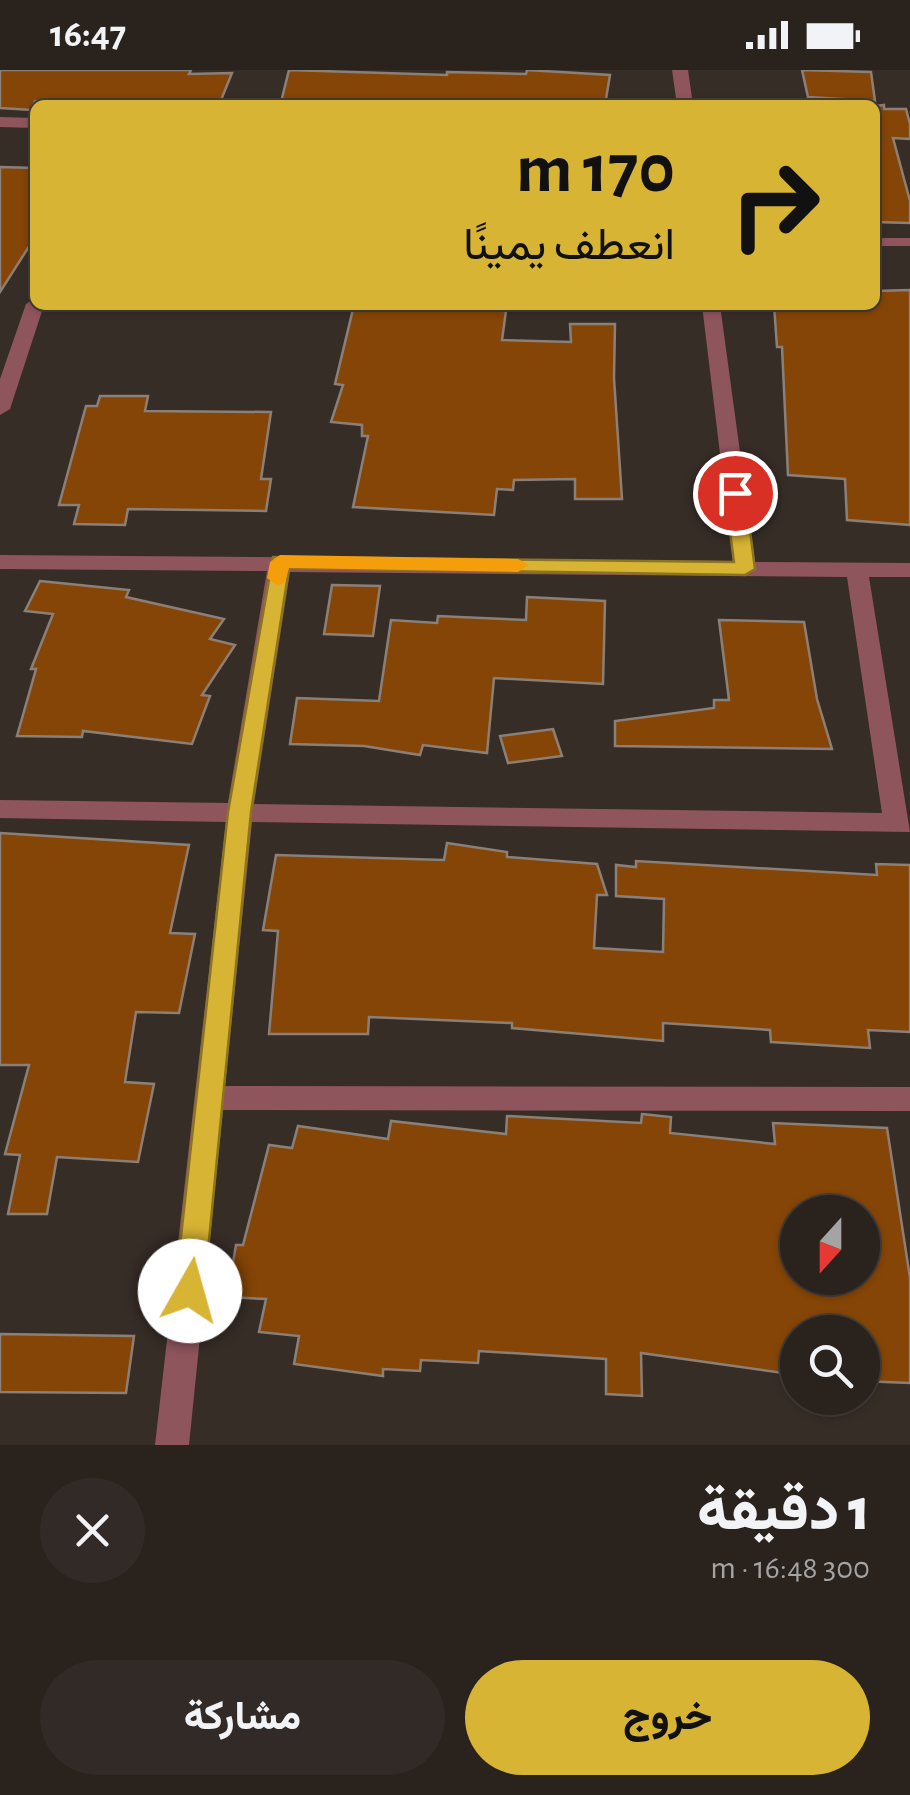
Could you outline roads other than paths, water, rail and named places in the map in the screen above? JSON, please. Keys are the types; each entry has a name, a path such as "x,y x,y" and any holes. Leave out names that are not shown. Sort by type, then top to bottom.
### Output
{"street":[{"path":"680,70 683,100"},
{"path":"0,122 30,123"},
{"path":"0,409 33,310"},
{"path":"711,310 745,569"},
{"path":"0,562 910,570"},
{"path":"172,1445 240,812 280,562"},
{"path":"0,809 903,823 857,570"},
{"path":"212,1098 910,1099"}],"lane":[{"path":"880,242 910,242"}]}
